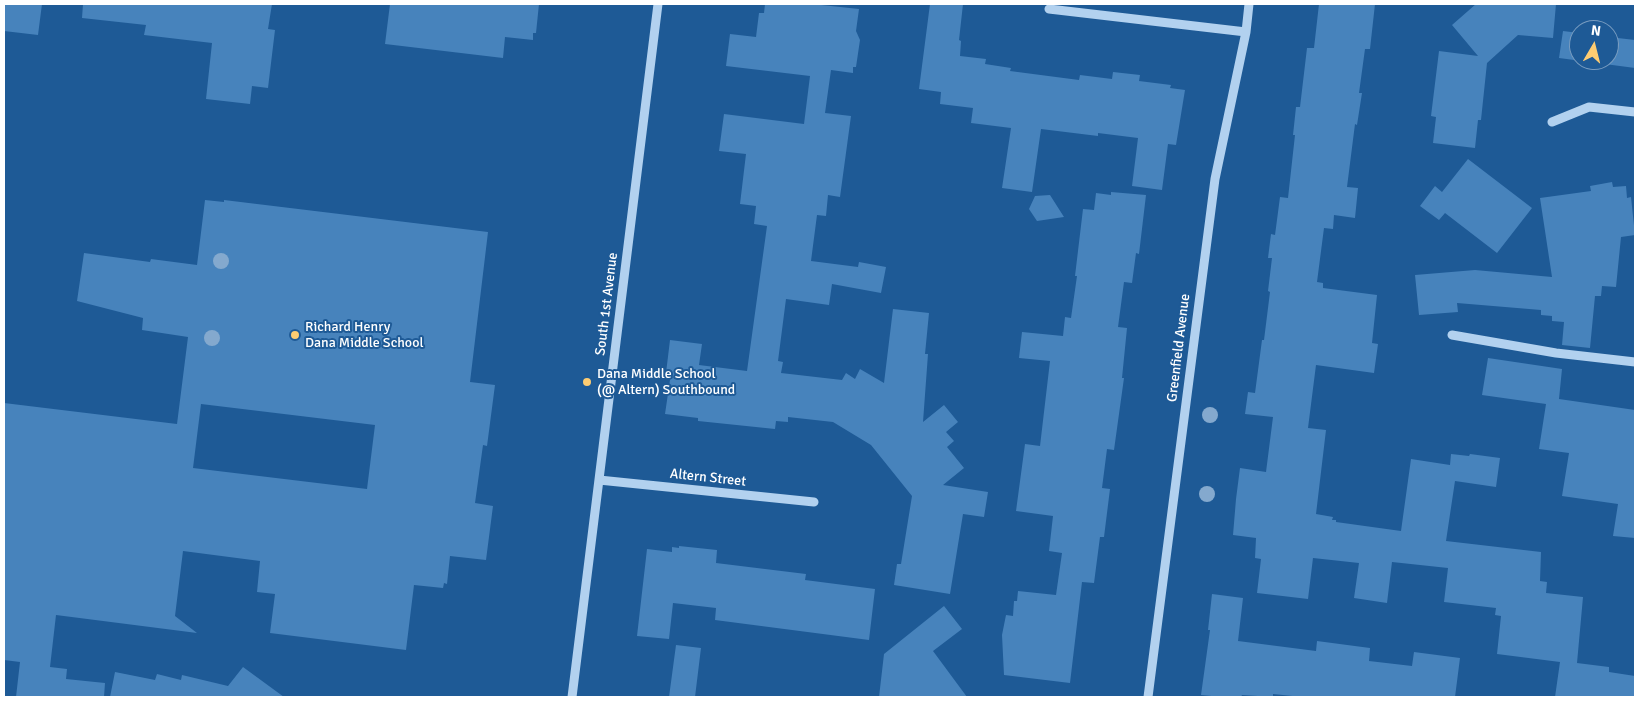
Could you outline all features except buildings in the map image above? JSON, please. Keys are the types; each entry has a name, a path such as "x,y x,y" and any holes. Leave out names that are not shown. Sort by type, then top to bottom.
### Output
{"street":[{"name":"South 1st Avenue","path":"572,697 658,4"},
{"name":"Greenfield Avenue","path":"1148,697 1215,179 1246,32 1249,4"},
{"path":"1049,8 1246,32"},
{"path":"1552,122 1589,107 1635,112"},
{"path":"1452,335 1556,353 1635,362"},
{"name":"Altern Street","path":"599,480 814,502"}],"place":[{"name":"Richard Henry Dana Middle School","path":"295,335"},
{"name":"Dana Middle School (@ Altern) Southbound","path":"587,382"}]}
